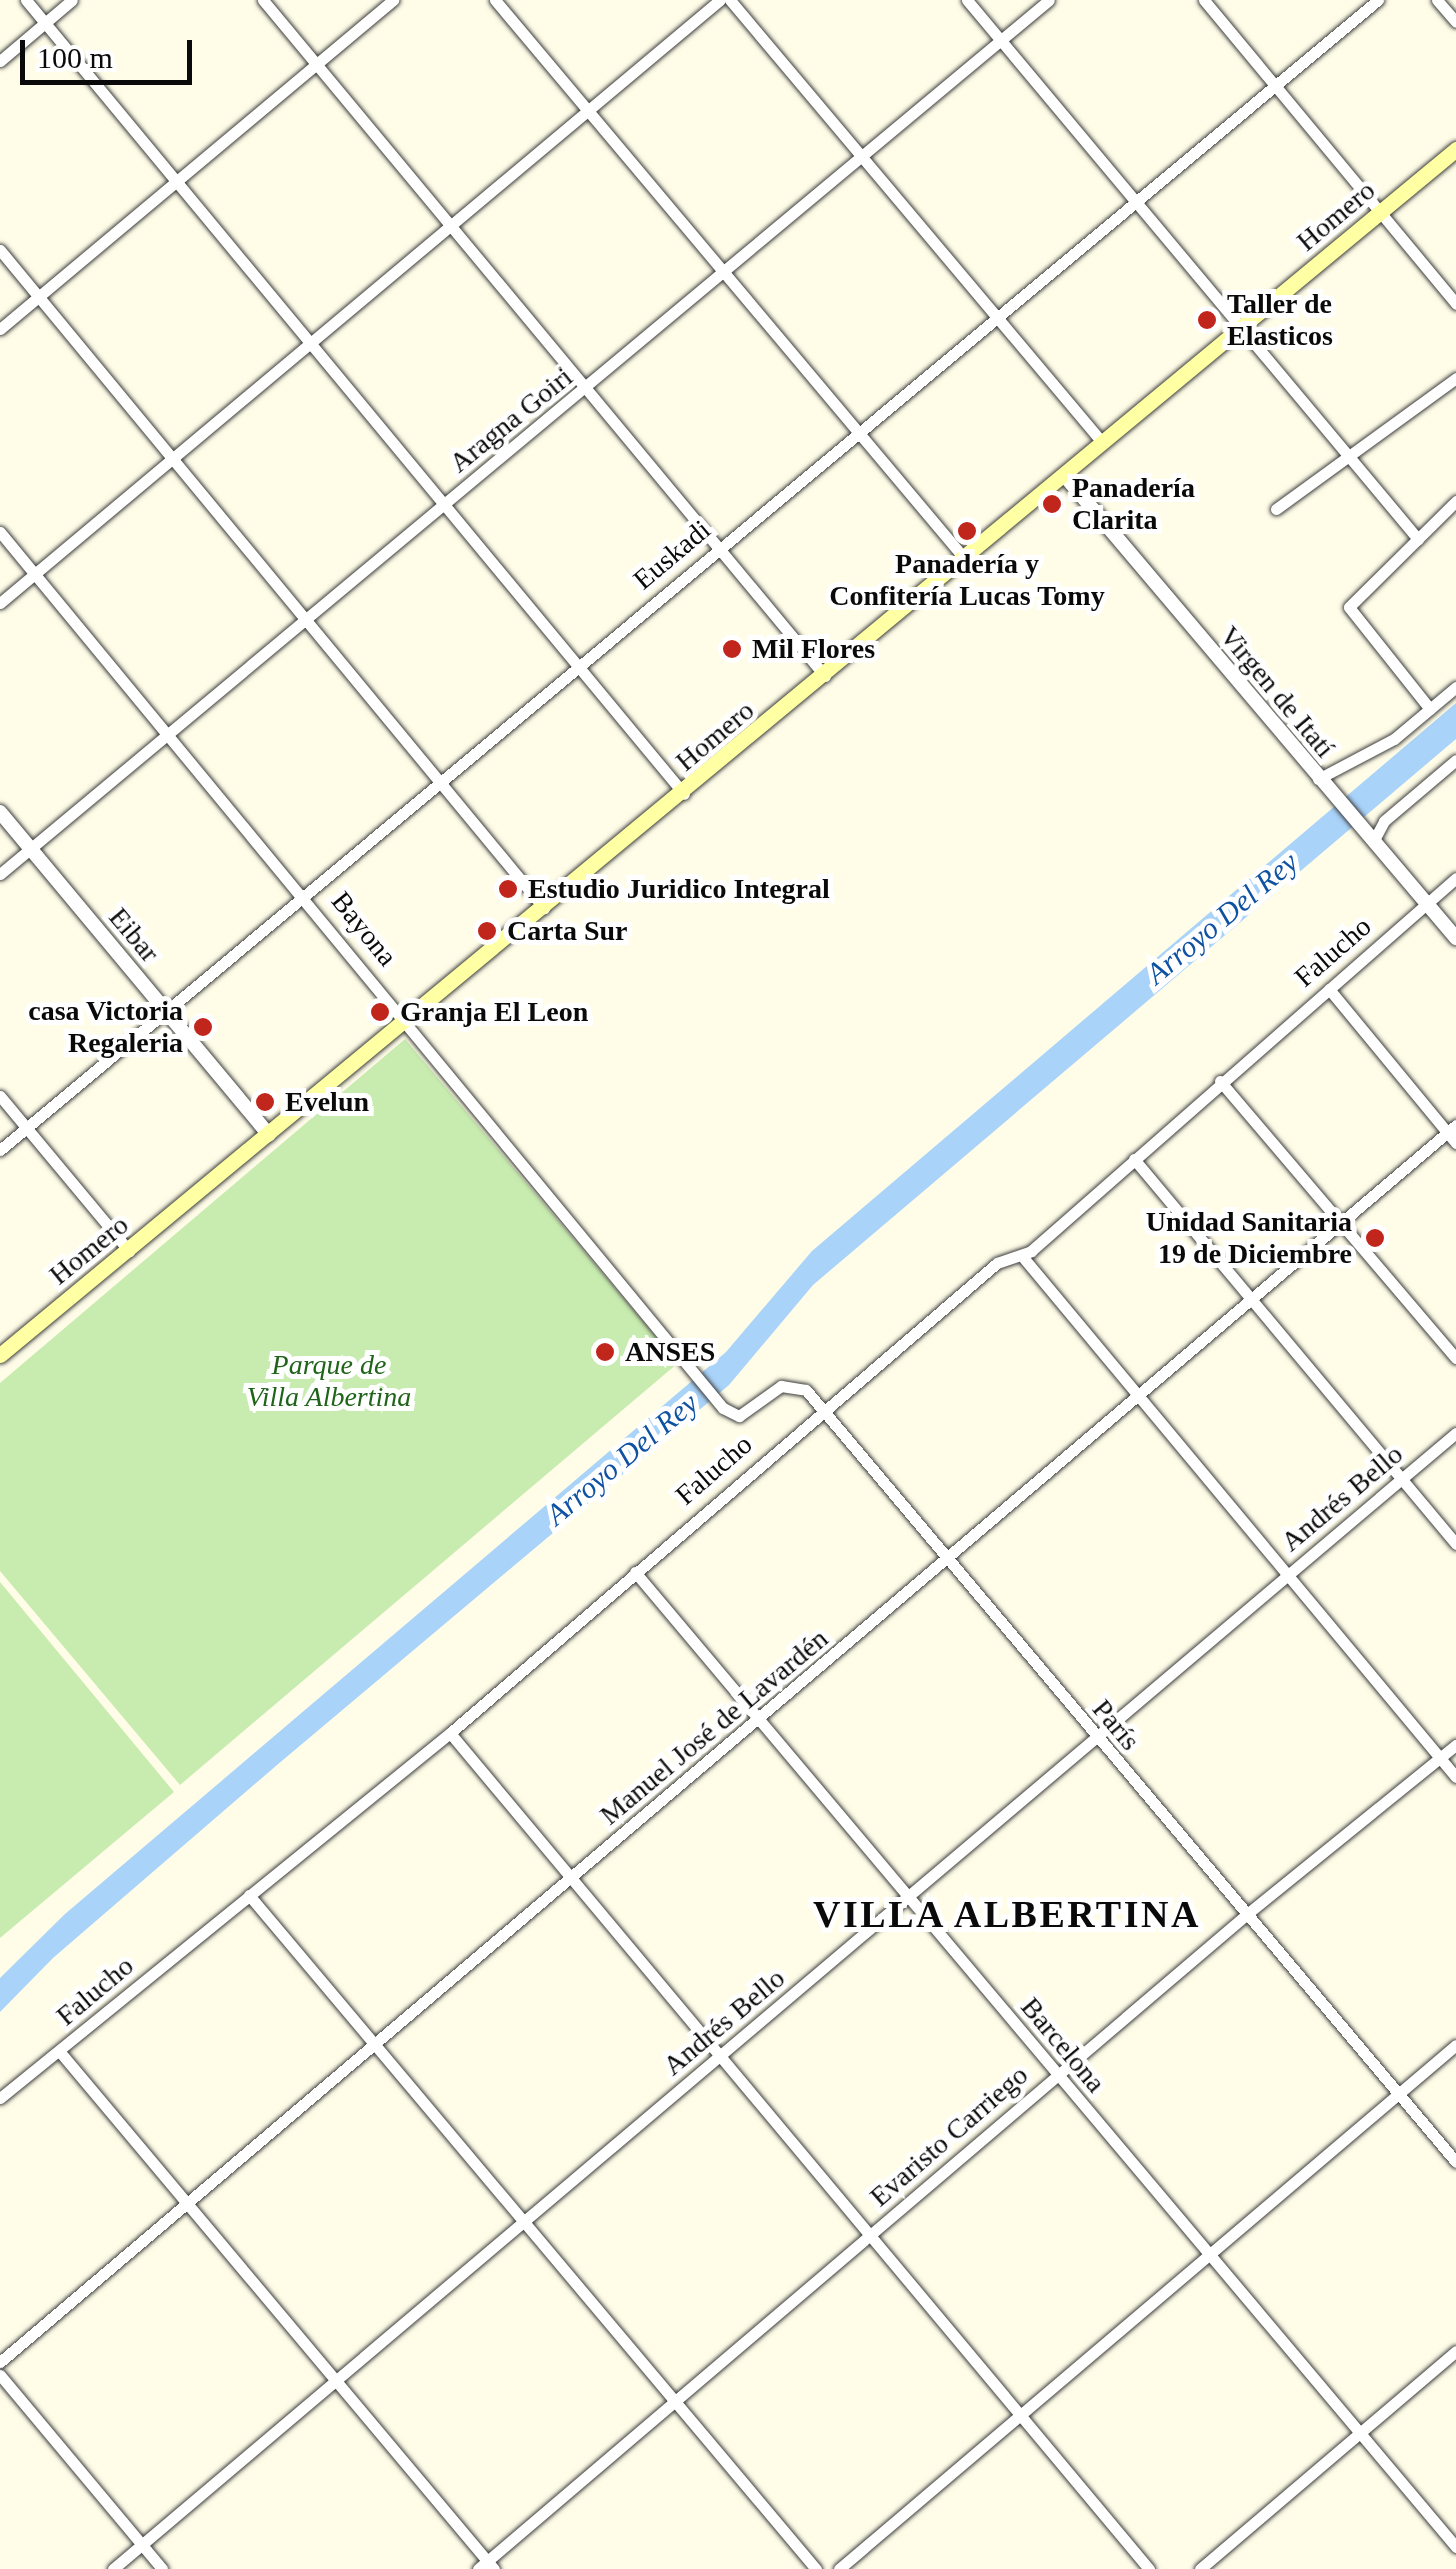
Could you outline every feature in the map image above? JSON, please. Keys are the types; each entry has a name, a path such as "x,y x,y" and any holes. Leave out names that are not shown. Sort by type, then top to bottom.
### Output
{"main road":[{"name":"Homero","path":"0,1355 684,794 1456,149"}],"street":[{"path":"26,0 684,794"},
{"path":"0,60 72,0"},
{"path":"263,0 826,676"},
{"path":"0,329 392,0"},
{"path":"496,0 964,558"},
{"path":"0,603 720,0"},
{"path":"730,0 864,154 1102,442"},
{"path":"967,0 1418,539"},
{"name":"Aragna Goiri","path":"0,874 588,390 1049,0"},
{"path":"1204,0 1456,304"},
{"name":"Euskadi","path":"0,1150 721,548 856,430 1378,0"},
{"path":"1437,0 1456,22"},
{"path":"0,250 544,908"},
{"path":"1276,510 1456,378"},
{"name":"Virgen de Itatí","path":"1064,475 1456,938"},
{"path":"1430,709 1348,606 1456,501"},
{"name":"Bayona","path":"0,532 305,896 722,1408"},
{"path":"1322,784 1379,749 1456,687"},
{"path":"1369,835 1456,760"},
{"name":"Eibar","path":"0,812 268,1136"},
{"name":"Falucho","path":"0,2098 450,1733 997,1263 1022,1256 1456,878"},
{"path":"1329,989 1453,1134"},
{"path":"1220,1081 1456,1358"},
{"path":"0,1096 129,1251"},
{"name":"Manuel José de Lavardén","path":"0,2362 762,1722 1251,1297 1453,1134"},
{"path":"1134,1159 1456,1544"},
{"path":"1022,1256 1456,1777"},
{"name":"París","path":"722,1408 739,1416 790,1384 806,1390 1096,1740 1456,2162"},
{"name":"Andrés Bello","path":"113,2569 1456,1433"},
{"name":"Barcelona","path":"635,1572 1056,2077 1456,2546"},
{"path":"450,1733 868,2240 1149,2569"},
{"name":"Evaristo Carriego","path":"486,2566 1247,1914 1456,1745"},
{"path":"249,1896 816,2569"},
{"path":"840,2569 1456,2044"},
{"path":"60,2052 486,2566"},
{"path":"1200,2569 1456,2351"},
{"path":"0,2376 162,2569"}],"green space":[{"name":"Parque de Villa Albertina","path":"405,1039 678,1363 180,1785 0,1571 0,1383"},
{"path":"0,1582 174,1792 0,1938"}],"water":[{"name":"Arroyo Del Rey","path":"1456,703 1456,739 813,1285 729,1385 277,1765 53,1958 0,2012 0,1978 65,1914 726,1352 812,1251"}],"place":[{"name":"Taller de Elasticos","path":"1207,320"},
{"name":"Panadería Clarita","path":"1052,504"},
{"name":"Panadería y Confitería Lucas Tomy","path":"967,531"},
{"name":"Mil Flores","path":"732,649"},
{"name":"Estudio Juridico Integral","path":"508,889"},
{"name":"Carta Sur","path":"487,931"},
{"name":"Granja El Leon","path":"380,1012"},
{"name":"casa Victoria Regaleria","path":"203,1027"},
{"name":"Evelun","path":"265,1102"},
{"name":"Unidad Sanitaria 19 de Diciembre","path":"1375,1238"},
{"name":"ANSES","path":"605,1352"}],"district":[{"name":"VILLA ALBERTINA","path":"1007,1915"}]}
